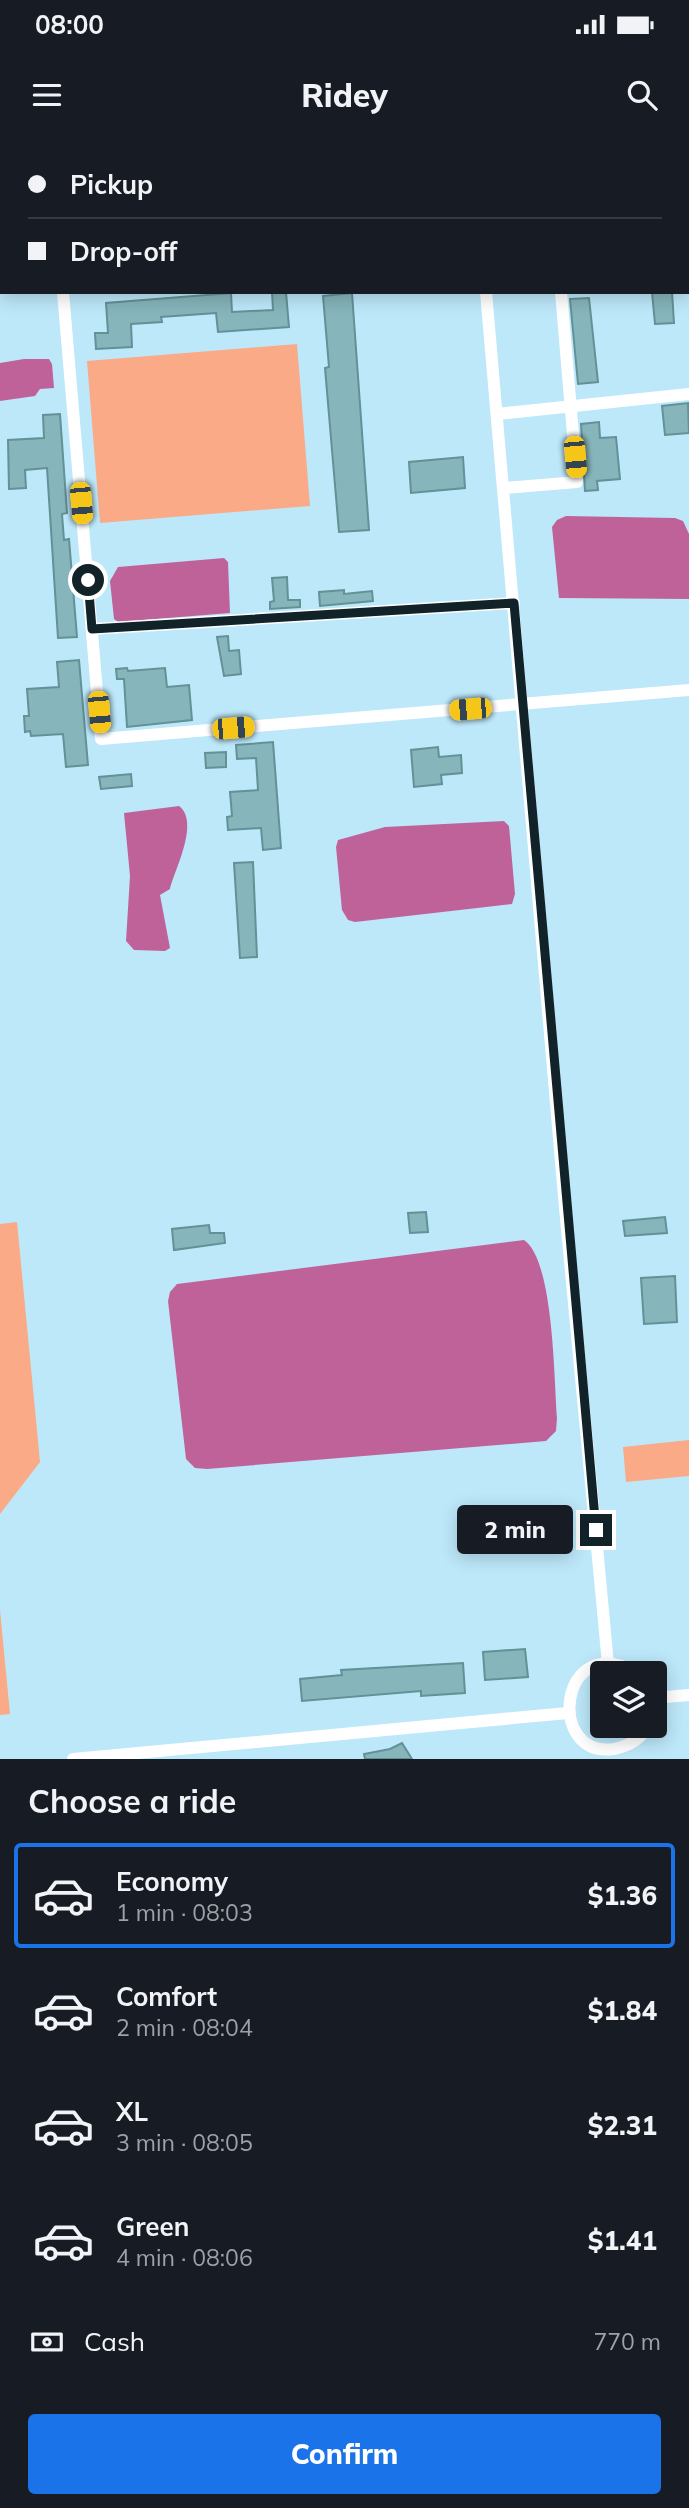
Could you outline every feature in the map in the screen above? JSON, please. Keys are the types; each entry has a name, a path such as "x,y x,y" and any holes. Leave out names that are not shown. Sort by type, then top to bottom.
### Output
{"street":[{"path":"63,294 101,739 689,690"},
{"path":"486,294 564,1195 608,1661"},
{"path":"504,488 577,482 561,294"},
{"path":"497,414 689,394"},
{"path":"92,629 514,603"},
{"path":"590,1669 577,1679 569,1695 568,1713 573,1727 582,1739 610,1754 638,1738"},
{"path":"667,1697 689,1695"},
{"path":"73,1759 568,1713"},
{"path":"214,1745 215,1759"}],"shaded area":[{"path":"297,344 310,506 100,523 87,361"},
{"path":"49,359 52,364 54,388 40,389 35,396 0,401 0,363"},
{"path":"566,516 675,518 683,521 689,534 689,599 559,598 552,527 557,520"},
{"path":"224,558 228,562 230,613 118,622 114,619 110,581 118,567"},
{"path":"179,806 185,813 187,834 170,889 160,895 170,948 165,951 134,950 126,941 130,876 124,813"},
{"path":"504,821 509,826 515,894 512,904 355,922 348,920 342,910 336,847 338,840 385,827"},
{"path":"17,1222 40,1462 0,1514 0,1224"},
{"path":"524,1240 534,1252 541,1271 551,1323 557,1418 556,1431 546,1441 207,1469 195,1468 186,1459 168,1301 170,1292 177,1284"},
{"path":"689,1440 689,1476 626,1482 623,1447"},
{"path":"0,1610 10,1714 0,1715"}],"building":[{"path":"231,294 232,312 273,310 272,294 286,294 289,327 218,332 216,313 161,317 162,322 131,324 132,347 96,349 95,333 108,333 106,303"},
{"path":"352,294 369,530 339,532 325,368 329,367 323,296"},
{"path":"652,294 672,294 674,323 655,324"},
{"path":"589,298 598,382 578,384 570,299"},
{"path":"688,403 689,433 665,435 662,406"},
{"path":"60,414 67,513 62,514 64,540 69,539 77,637 58,638 47,468 25,470 26,488 9,489 8,440 44,438 43,415"},
{"path":"599,422 600,438 616,437 620,479 597,481 598,490 585,491 581,424"},
{"path":"463,457 465,488 411,493 409,462"},
{"path":"287,577 288,600 300,600 300,607 270,609 270,602 274,601 272,578"},
{"path":"344,590 344,594 372,591 373,601 320,606 319,592"},
{"path":"228,636 229,651 239,650 241,674 224,676 217,637"},
{"path":"79,660 88,765 66,767 63,734 31,736 30,731 25,732 24,716 29,716 27,689 59,687 57,662"},
{"path":"127,668 128,671 165,668 167,687 189,685 192,720 127,727 124,679 117,679 116,669"},
{"path":"273,742 281,848 263,850 261,828 228,830 227,817 232,816 230,792 258,790 256,758 237,759 236,745"},
{"path":"438,747 439,757 461,755 462,773 441,775 442,784 414,787 411,750"},
{"path":"226,752 226,767 206,768 205,753"},
{"path":"131,774 132,786 101,789 99,777"},
{"path":"253,862 257,957 240,958 234,863"},
{"path":"426,1212 428,1232 410,1233 408,1213"},
{"path":"665,1217 667,1233 625,1236 623,1221"},
{"path":"209,1225 210,1233 224,1233 225,1243 174,1250 172,1229"},
{"path":"675,1276 677,1322 644,1324 641,1278"},
{"path":"525,1649 528,1677 485,1680 483,1652"},
{"path":"463,1663 465,1693 421,1696 421,1691 302,1701 300,1679 342,1675 341,1670"},
{"path":"402,1743 412,1759 365,1759 364,1754 390,1749"}],"route":[{"path":"88,580 92,629 514,603 565,1208 596,1530"}]}
